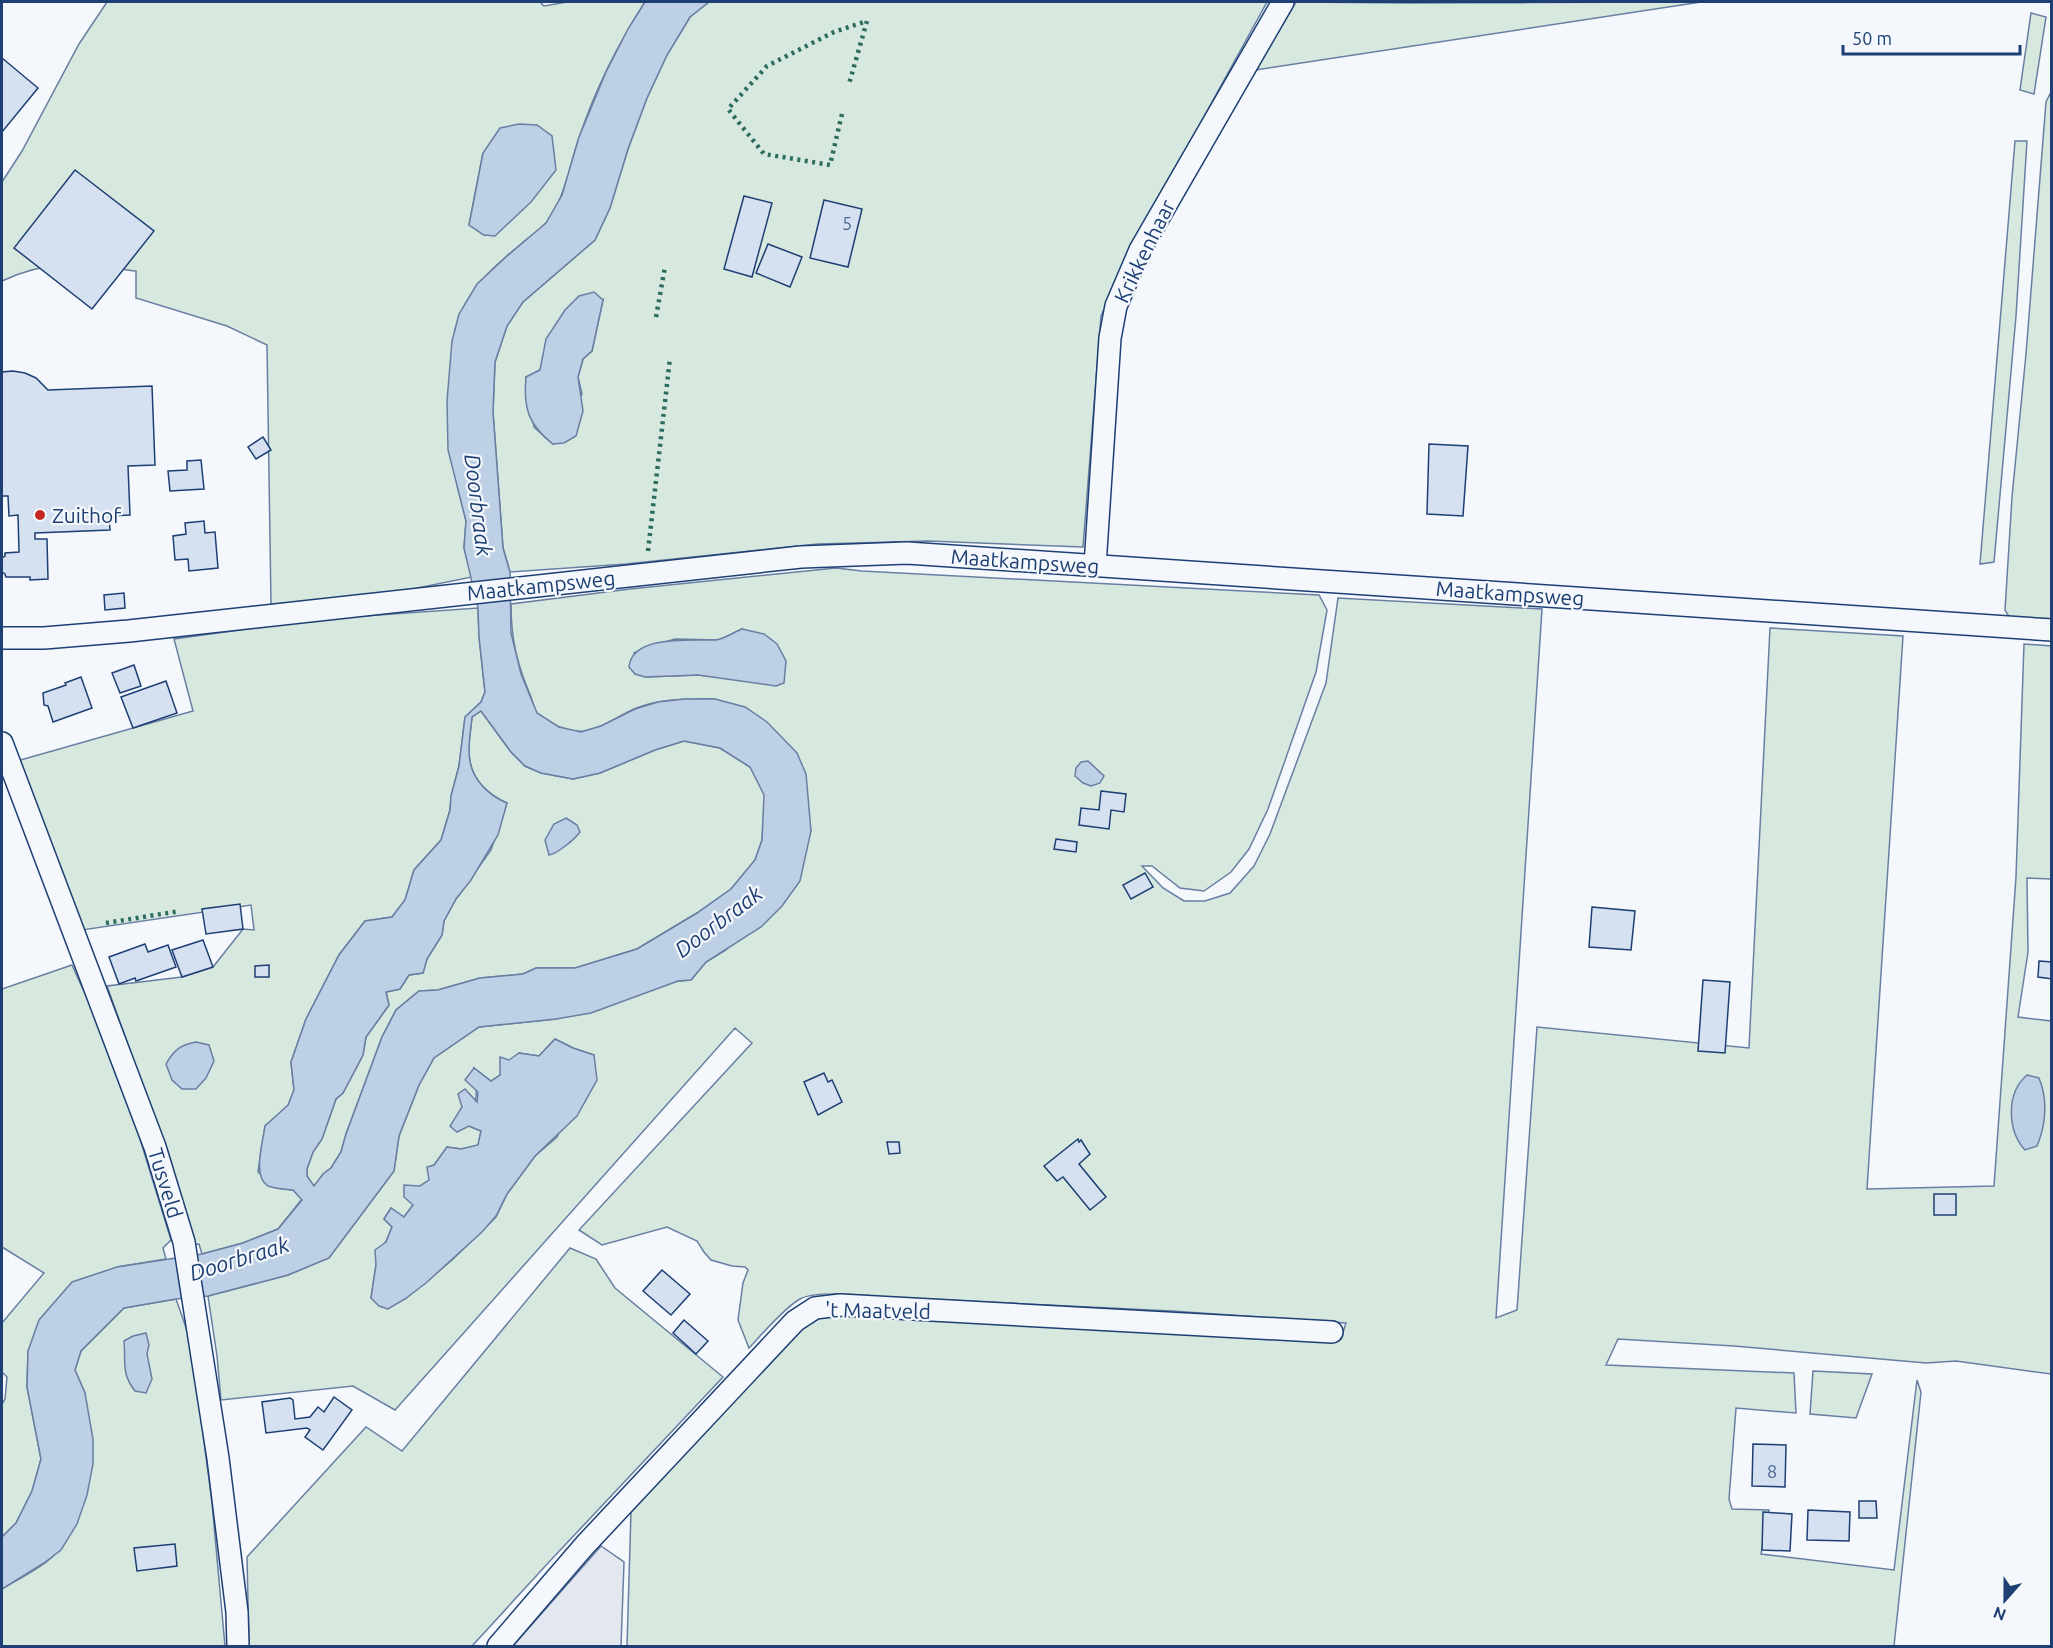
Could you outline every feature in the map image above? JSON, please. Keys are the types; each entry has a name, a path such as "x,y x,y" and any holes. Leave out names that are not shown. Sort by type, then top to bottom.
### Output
{"street":[{"name":"Krikkenhaar","path":"1095,566 1110,338 1116,306 1140,250 1283,2"},
{"name":"Maatkampsweg","path":"2,638 44,638 129,632 801,557 907,553 2052,630"},
{"name":"Tusveld","path":"2,743 155,1147 184,1242 219,1470 237,1612 238,1647"},
{"name":"'t Maatveld","path":"498,1647 585,1545 770,1347 795,1321 815,1308 840,1305 1332,1332"}],"shaded area":[{"path":"107,2 540,2 544,6 567,2 645,2 616,51 600,85 585,120 558,204 541,229 524,241 481,281 466,303 455,329 457,485 466,521 464,548 472,577 363,599 271,604 267,345 227,326 136,298 136,271 84,265 53,266 2,281 2,182 22,151 79,44","holes":["483,153 484,235 469,225"]},
{"path":"709,2 1267,2 1140,233 1101,316 1083,547 928,541 818,544 626,564 510,572 503,548 493,412 495,362 507,326 523,302 595,240 610,208 647,98 667,55 690,17","holes":["603,300 592,351 583,359 578,377 582,394 553,444 534,427 526,377 540,370"]},
{"path":"1296,2 1411,3 1701,2 1255,70"},
{"path":"2031,13 2046,17 2034,94 2020,90"},
{"path":"2051,92 2051,624 2012,622 2005,610 2012,497 2046,102"},
{"path":"2015,141 2027,141 2016,316 1994,562 1980,564"},
{"path":"836,568 1319,595 1327,610 1316,672 1268,809 1249,849 1231,872 1204,891 1180,888 1152,866 1142,866 1163,888 1184,901 1205,901 1230,893 1254,866 1270,834 1326,683 1338,598 1542,609 1496,1318 1517,1310 1537,1027 1749,1048 1770,628 1903,636 1867,1189 1994,1186 2016,877 2024,644 2051,646 2051,879 2027,878 2028,952 2018,1017 2051,1021 2051,1374 1956,1361 1926,1363 1734,1346 1618,1339 1606,1365 1794,1373 1796,1413 1736,1408 1729,1499 1732,1509 1769,1510 1761,1554 1894,1570 1917,1380 1921,1392 1894,1646 627,1646 631,1512 812,1315 821,1313 1341,1339 1346,1323 1172,1311 829,1294 807,1296 794,1303 749,1348 738,1320 743,1283 748,1270 745,1267 711,1260 697,1241 667,1227 602,1245 579,1230 752,1043 735,1028 395,1410 353,1386 221,1400 208,1296 288,1275 329,1258 394,1171 399,1136 419,1085 434,1058 479,1027 556,1019 678,981 691,980 706,962 726,950 811,831 715,699 674,700 644,705 584,731 572,731 559,727 542,718 537,712 516,652 511,604 630,589","holes":["742,629 727,678 698,675 645,677 634,653 675,639 719,640","555,1039 594,1055 557,1137 535,1156 507,1194 496,1217 452,1260 405,1299 371,1298 376,1265 392,1227 384,1219 391,1208 404,1217 413,1205 420,1186 429,1180 434,1165 447,1147 461,1149 478,1146 481,1131 469,1126 476,1097 474,1068 491,1081 500,1075 519,1053 539,1056"]},
{"path":"478,608 485,692 481,702 465,717 459,766 441,840 414,870 405,900 392,917 365,921 339,955 306,1019 291,1062 294,1090 288,1106 265,1126 258,1172 276,1188 293,1190 302,1199 278,1229 243,1243 202,1254 199,1244 192,1245 162,1140 107,986 182,977 213,967 243,929 254,930 251,905 82,930 17,761 193,711 174,639 321,619"},
{"path":"481,711 511,752 525,766 541,773 573,779 600,773 655,750 684,741 720,748 750,767 765,794 762,840 755,860 731,889 697,913 637,949 575,968 536,968 523,974 480,978 438,990 419,991 396,1010 382,1037 341,1152 331,1168 323,1174 314,1187 307,1176 313,1152 322,1139 336,1099 343,1093 363,1055 366,1037 389,1005 386,992 400,989 409,975 423,973 427,959 442,935 444,921 456,899 491,850 507,803 483,787 470,761 469,739 472,717"},
{"path":"72,965 101,1029 140,1139 171,1240 163,1248 166,1259 117,1267 28,1351 27,1387 41,1459 32,1491 16,1523 2,1537 2,1404 5,1399 7,1377 2,1372 2,1323 44,1273 2,1247 2,989"},
{"path":"570,1248 596,1259 615,1288 723,1377 472,1646 249,1646 247,1557 366,1427 402,1451"},
{"path":"176,1299 191,1342 212,1503 225,1646 2,1646 2,1589 55,1555 68,1538 85,1393 75,1370 81,1351 124,1308"},
{"path":"1813,1371 1872,1374 1856,1418 1810,1414"},
{"path":"601,1546 624,1562 621,1646 513,1646"}],"water":[{"name":"Doorbraak","path":"645,2 709,2 690,17 667,55 647,98 610,208 595,240 523,302 507,326 495,362 493,412 503,548 510,572 511,633 521,674 537,713 559,727 581,732 601,726 635,709 658,702 684,699 715,699 745,707 767,722 797,753 806,774 811,831 800,881 782,906 761,927 706,962 691,980 678,981 591,1013 479,1027 434,1058 419,1085 399,1136 394,1171 329,1258 288,1275 208,1296 124,1308 81,1351 75,1370 85,1393 93,1439 93,1464 87,1495 77,1524 61,1550 2,1589 2,1537 16,1523 32,1491 41,1459 27,1387 28,1351 39,1320 72,1282 117,1267 202,1254 243,1243 278,1229 302,1200 293,1190 268,1186 260,1175 259,1167 265,1126 288,1105 294,1090 291,1062 306,1019 339,955 365,921 392,917 405,900 414,870 441,840 459,766 465,717 481,702 485,692 478,608 464,548 466,521 448,450 447,401 452,341 459,314 477,284 546,223 562,195 579,137 606,72","holes":["481,711 511,752 525,766 541,773 573,779 600,773 655,750 684,741 720,748 750,767 764,795 762,840 755,860 731,889 697,913 637,949 575,968 536,968 523,974 480,978 438,990 419,991 396,1010 382,1037 341,1152 331,1168 314,1186 307,1176 313,1152 322,1139 336,1099 343,1093 363,1055 366,1037 389,1005 386,992 400,989 409,975 423,973 427,959 442,935 444,921 498,835 507,803 483,787 472,768 469,750 472,717"]},
{"path":"519,124 537,125 552,136 556,170 531,202 495,236 484,235 469,225 483,153 500,128"},
{"path":"594,292 603,300 592,351 583,359 578,377 583,411 576,436 564,443 553,444 538,430 529,415 525,397 526,377 540,370 546,339 565,310 579,296"},
{"path":"742,629 764,634 777,644 786,661 784,683 776,686 698,675 645,677 635,674 629,667 633,656 652,644 679,640 716,640"},
{"path":"1088,761 1104,776 1100,783 1091,786 1075,776 1076,768 1081,762"},
{"path":"566,818 577,825 580,832 566,846 549,855 545,840 554,824"},
{"path":"555,1039 594,1055 597,1080 577,1116 535,1156 507,1194 496,1216 482,1232 405,1299 388,1309 379,1306 371,1298 376,1265 375,1250 386,1242 392,1227 384,1219 391,1208 404,1217 413,1205 404,1197 404,1185 420,1186 429,1180 427,1167 434,1165 447,1147 461,1149 478,1145 481,1131 469,1126 457,1132 450,1126 462,1107 458,1094 465,1089 477,1102 478,1092 465,1080 474,1068 491,1081 500,1075 500,1057 509,1060 519,1053 539,1056"},
{"path":"196,1042 209,1045 214,1061 206,1078 196,1089 182,1089 172,1080 166,1064 178,1049"},
{"path":"2027,1075 2039,1078 2044,1095 2045,1112 2037,1146 2025,1150 2015,1132 2011,1112 2015,1092"},
{"path":"146,1333 152,1379 146,1393 135,1391 128,1379 125,1368 124,1341"}],"building":[{"path":"2,58 38,88 2,132"},
{"path":"75,170 154,231 92,309 14,248"},
{"path":"744,196 772,203 752,277 724,269"},
{"path":"824,200 862,209 848,267 810,258"},
{"path":"768,244 802,257 790,287 756,273"},
{"path":"13,371 36,378 48,390 152,386 155,465 128,466 130,515 109,516 110,530 35,533 35,539 47,539 48,579 30,580 30,577 6,577 2,572 2,558 5,553 19,552 18,515 9,516 8,496 2,496 2,372"},
{"path":"263,437 271,450 256,459 248,447"},
{"path":"1429,444 1468,446 1463,516 1427,514"},
{"path":"201,460 204,489 170,491 168,471 187,470 187,461"},
{"path":"204,521 205,533 215,532 218,568 189,571 188,559 175,560 173,536 186,534 185,523"},
{"path":"124,593 125,608 105,610 104,595"},
{"path":"134,665 141,686 120,693 112,673"},
{"path":"81,677 92,708 53,722 48,706 44,705 43,693"},
{"path":"166,681 177,713 133,728 121,697"},
{"path":"1101,791 1126,794 1124,812 1111,810 1109,829 1079,825 1081,808 1099,810"},
{"path":"1056,839 1077,842 1076,852 1054,849"},
{"path":"1145,873 1153,887 1131,899 1123,885"},
{"path":"240,904 243,929 206,934 202,909"},
{"path":"1592,907 1635,911 1631,950 1589,947"},
{"path":"203,940 213,967 182,977 172,950"},
{"path":"145,944 148,952 168,945 176,967 136,981 135,978 119,984 109,957"},
{"path":"2039,961 2052,962 2052,979 2038,977"},
{"path":"269,965 269,977 255,977 255,966"},
{"path":"1703,980 1730,982 1725,1053 1698,1051"},
{"path":"824,1073 828,1082 832,1080 842,1102 818,1115 804,1082"},
{"path":"1078,1139 1090,1154 1079,1164 1106,1197 1090,1210 1063,1177 1057,1181 1044,1166"},
{"path":"887,1142 899,1142 900,1153 889,1154"},
{"path":"1934,1194 1956,1194 1956,1215 1934,1215"},
{"path":"662,1270 690,1294 671,1315 643,1291"},
{"path":"684,1320 708,1341 696,1354 673,1333"},
{"path":"334,1397 352,1410 323,1450 305,1437 310,1430 307,1428 266,1433 262,1402 290,1398 293,1400 295,1419 310,1417 318,1407 324,1412"},
{"path":"1753,1444 1786,1445 1785,1487 1752,1486"},
{"path":"1859,1501 1876,1501 1877,1518 1859,1518"},
{"path":"1808,1510 1850,1512 1849,1541 1807,1540"},
{"path":"1763,1512 1792,1514 1790,1551 1762,1550"},
{"path":"175,1544 177,1566 137,1571 134,1548"}],"hedge":[{"path":"842,114 830,165 764,154 728,109 767,66 834,32 867,21 849,84"},
{"path":"656,317 665,267"},
{"path":"648,551 670,358"},
{"path":"106,923 180,911"}],"place":[{"name":"Zuithof","path":"40,515"}]}
